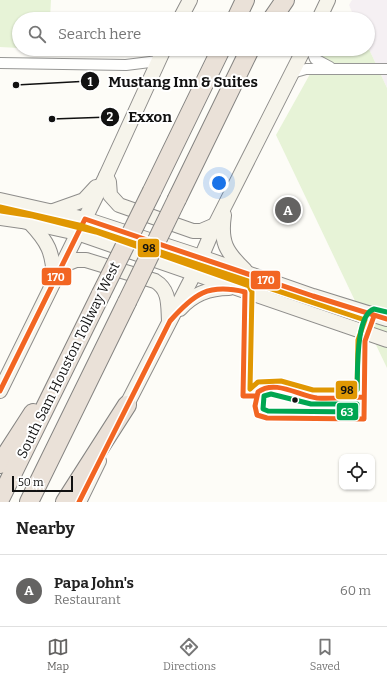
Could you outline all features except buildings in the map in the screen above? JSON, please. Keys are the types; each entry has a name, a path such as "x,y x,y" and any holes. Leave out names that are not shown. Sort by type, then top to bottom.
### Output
{"highway":[{"path":"239,12 245,0"},
{"path":"269,12 275,0"},
{"path":"277,12 285,0"},
{"name":"South Sam Houston Tollway West","path":"0,499 218,56"},
{"name":"South Sam Houston Tollway West","path":"29,502 240,69 248,56"},
{"path":"0,464 69,361"},
{"path":"65,502 127,405"}],"main road":[{"path":"184,12 190,0"},
{"path":"322,12 328,0"},
{"path":"0,391 106,176 161,56"},
{"path":"79,502 194,274 225,206 301,56"},
{"path":"51,211 84,200 106,176"},
{"path":"106,176 109,182 110,195 119,205 126,209 193,231 201,231 216,225"},
{"path":"0,200 85,219 201,256 381,318 367,335"},
{"path":"225,206 223,226 224,244 233,259 248,273"},
{"path":"0,218 78,233 231,288 367,335 387,340"},
{"path":"30,223 44,238 51,251 54,280"},
{"path":"61,266 76,260 86,260 155,281 162,285 167,292 170,321"},
{"path":"170,321 189,299 201,293 220,288 231,288"}],"street":[{"path":"314,56 315,59 332,68"},
{"path":"0,63 126,65 158,62"},
{"path":"292,74 306,68 387,69"}],"shaded area":[{"path":"352,0 387,0 387,88 372,56 375,56 375,12 352,12 349,5"}],"green space":[{"path":"0,0 51,0 50,12 12,12 12,48 0,47"},
{"path":"320,56 372,56 387,88 387,368 276,135"}],"transit line":[{"name":"98","path":"0,207 83,226 365,320 358,340 357,390 313,390 281,381 258,382 250,389 252,292 249,286 96,232 33,216 1,211"},
{"name":"170","path":"0,391 85,219 313,296 387,319"},
{"name":"170","path":"79,502 170,321 187,304 203,293 221,289 245,292 243,396 256,396"},
{"name":"63","path":"357,390 359,346 363,322 368,314 374,309 387,312"},
{"name":"170","path":"364,397 317,398 287,389 272,387 265,388 258,392 255,406 257,415 267,418 364,419 365,341 374,316"},
{"name":"63","path":"271,394 311,404 357,404 357,412 268,411 263,409 264,396 271,394"}],"place":[{"name":"Mustang Inn & Suites","path":"16,85"},
{"name":"Exxon","path":"52,119"},
{"name":"Papa John's","path":"288,210"}]}
